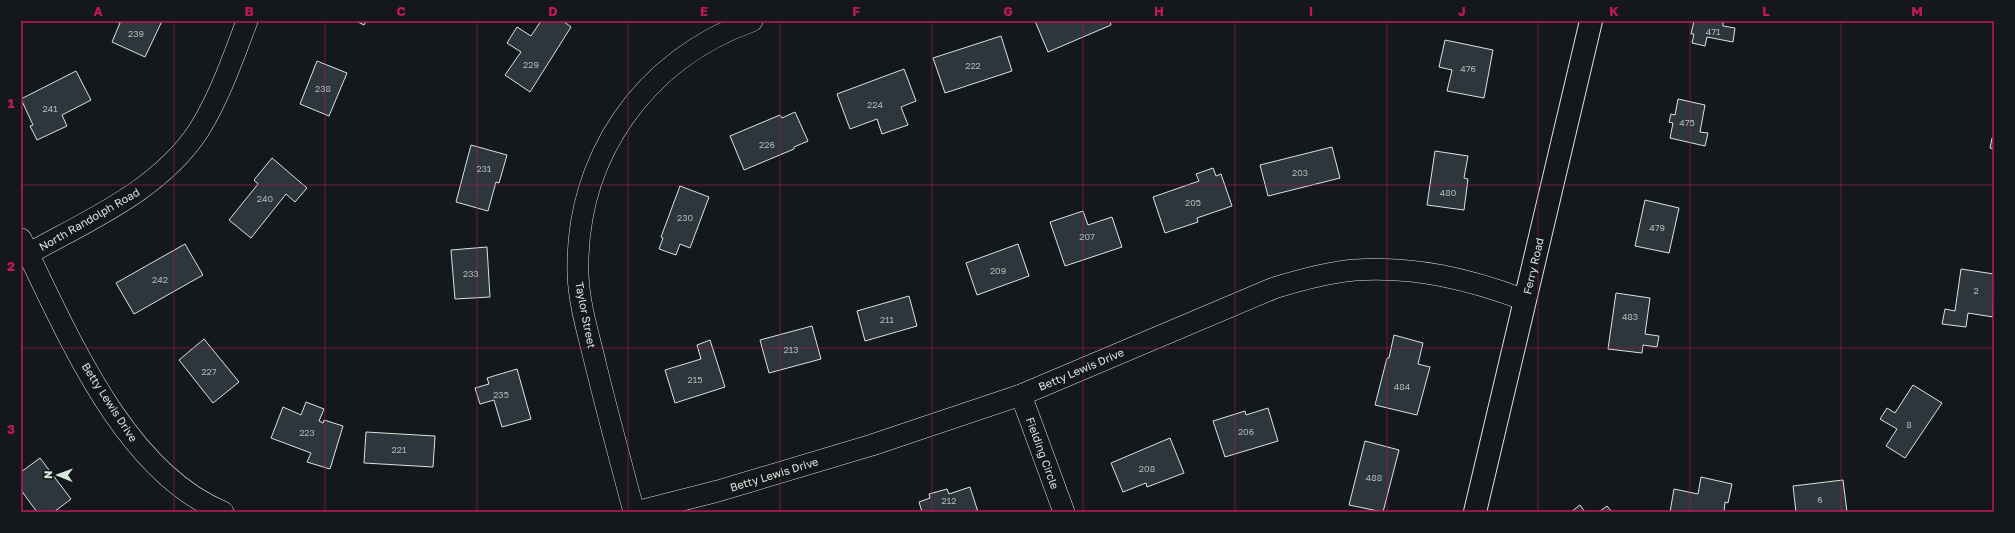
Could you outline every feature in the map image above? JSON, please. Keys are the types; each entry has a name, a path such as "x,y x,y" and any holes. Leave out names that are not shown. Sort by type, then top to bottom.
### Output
{"main road":[{"name":"Ferry Road","path":"1476,512 1591,21"}],"street":[{"name":"North Randolph Road","path":"25,247 128,198 170,165 198,131 217,98 247,21"},
{"name":"Taylor Street","path":"635,512 583,312 578,275 579,238 584,209 594,174 606,147 629,109 648,86 676,61 706,41 752,21"},
{"name":"Betty Lewis Drive","path":"25,247 91,377 122,425 150,461 161,471 196,497 224,512"},
{"name":"Betty Lewis Drive","path":"635,512 718,491 872,445 1021,395 1274,288 1317,276 1354,270 1391,269 1437,274 1482,284 1525,300"},
{"name":"Fielding Circle","path":"1021,395 1064,512"}],"building":[{"path":"115,21 162,21 145,57 112,42 120,23"},
{"path":"356,21 366,21 364,25"},
{"path":"541,21 563,21 571,27 530,92 505,75 521,52 507,43 517,27 531,36"},
{"path":"1035,21 1110,21 1111,25 1048,52"},
{"path":"1694,21 1723,21 1723,26 1735,28 1733,42 1707,37 1705,46 1692,43 1694,34 1691,34"},
{"path":"1001,36 1012,71 945,93 933,58"},
{"path":"1445,40 1493,50 1484,98 1447,91 1452,70 1439,67"},
{"path":"317,61 347,73 329,116 300,104"},
{"path":"904,69 916,101 901,107 908,125 882,134 877,119 850,129 837,94"},
{"path":"76,71 91,100 62,115 67,126 37,140 30,126 33,125 21,99"},
{"path":"1678,99 1705,105 1700,132 1708,133 1705,146 1670,138 1673,123 1669,122 1671,114 1675,115"},
{"path":"795,112 808,141 794,147 794,149 744,170 730,136 780,115 782,118"},
{"path":"1992,138 1994,139 1994,149 1990,148"},
{"path":"471,145 507,155 499,183 496,182 488,211 456,202"},
{"path":"1332,147 1340,178 1268,196 1260,165"},
{"path":"1435,151 1468,156 1464,178 1468,179 1464,210 1427,205"},
{"path":"272,158 307,188 295,202 286,194 251,238 229,220 258,184 254,180"},
{"path":"1213,168 1216,176 1221,174 1232,206 1197,218 1198,222 1165,233 1153,197 1199,181 1196,174"},
{"path":"680,186 709,197 690,248 680,244 676,255 659,249 663,238 661,237"},
{"path":"1645,200 1679,208 1669,253 1635,246"},
{"path":"1083,211 1088,225 1112,217 1122,247 1065,266 1050,222"},
{"path":"185,244 203,275 134,314 116,283"},
{"path":"1018,244 1029,276 977,295 966,263"},
{"path":"487,247 490,297 455,299 451,250"},
{"path":"1961,269 1994,274 1993,317 1968,313 1966,327 1942,324 1945,309 1955,311"},
{"path":"1616,293 1650,298 1645,334 1659,336 1657,347 1643,345 1642,353 1608,349"},
{"path":"909,296 917,326 865,341 857,311"},
{"path":"812,326 821,359 769,373 760,340"},
{"path":"1394,335 1423,343 1418,364 1430,367 1417,415 1375,405"},
{"path":"204,339 239,382 213,403 179,360"},
{"path":"710,340 725,387 675,403 665,370 701,359 697,345"},
{"path":"517,369 531,419 502,427 494,400 480,404 475,388 489,384 487,378"},
{"path":"1913,385 1942,403 1905,458 1886,446 1897,429 1880,419 1887,408 1895,413"},
{"path":"306,402 324,409 319,421 323,423 324,420 343,426 330,469 307,462 311,453 271,438 283,407 301,415"},
{"path":"1268,408 1278,441 1225,457 1213,421 1245,411 1246,415"},
{"path":"366,432 435,436 433,467 364,463"},
{"path":"1170,438 1184,473 1147,487 1146,483 1123,492 1111,463"},
{"path":"1365,441 1399,450 1383,512 1349,505"},
{"path":"40,458 71,499 54,512 37,512 21,490 21,472"},
{"path":"1701,477 1732,484 1728,503 1725,502 1724,512 1670,512 1674,489 1698,494"},
{"path":"1843,480 1847,512 1796,512 1793,486"},
{"path":"970,487 978,512 922,512 919,502 930,498 929,494 947,489 949,494"},
{"path":"1580,505 1585,512 1571,512"},
{"path":"1607,506 1612,512 1599,512"}]}
